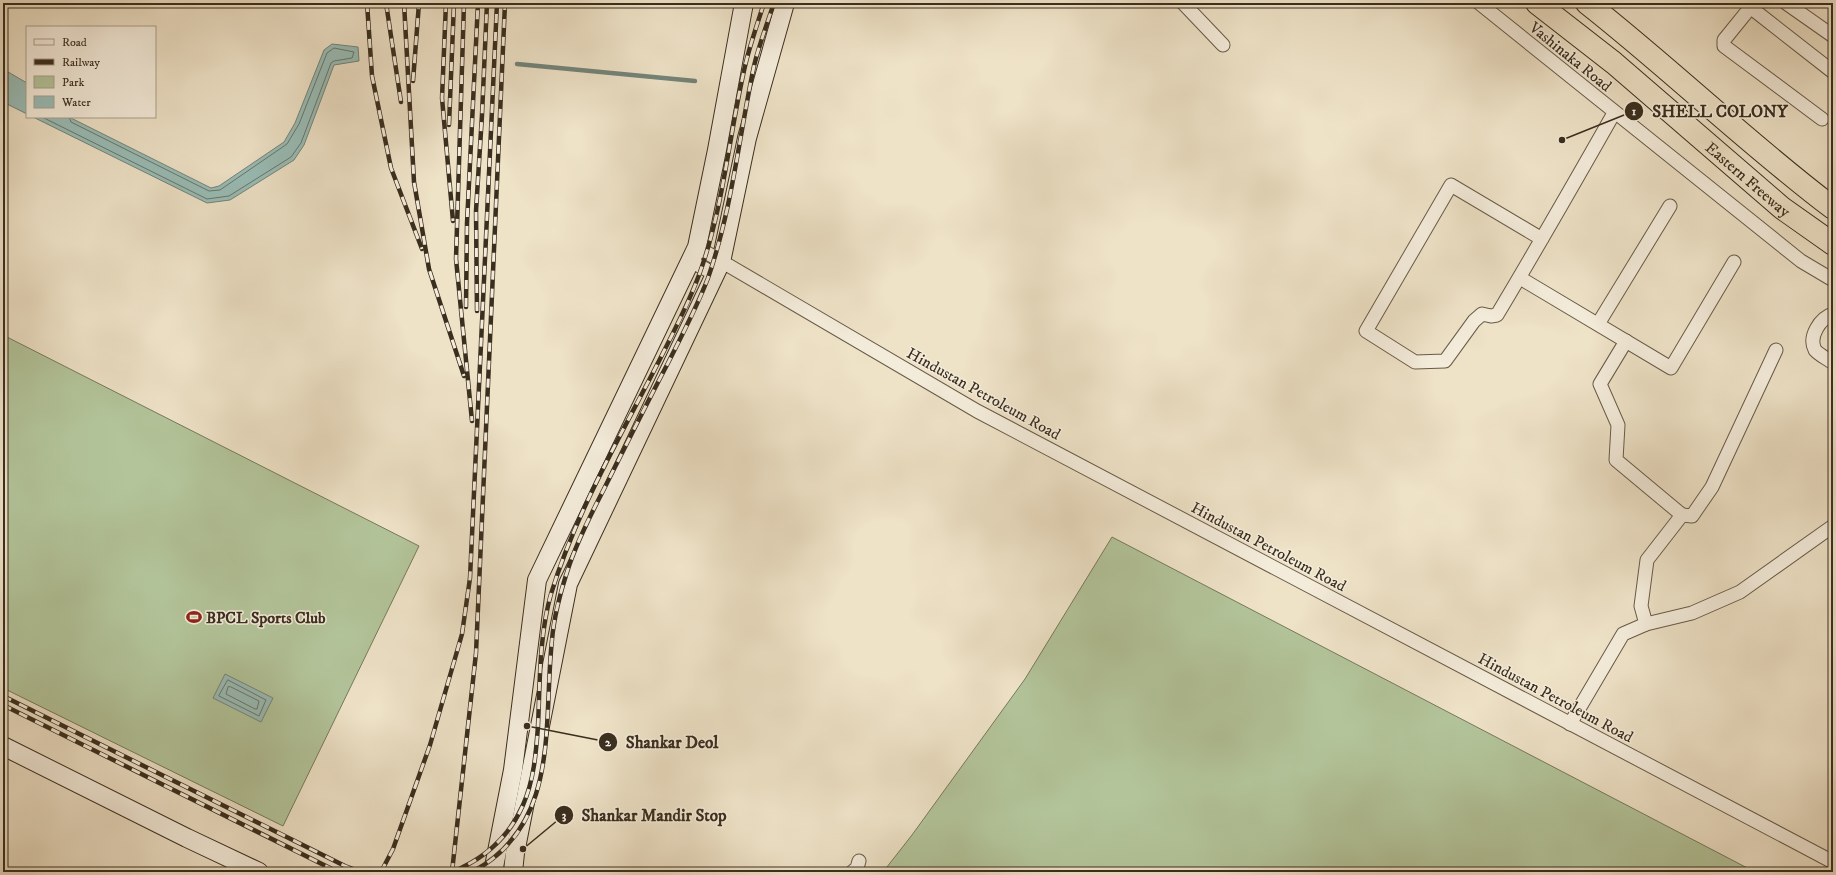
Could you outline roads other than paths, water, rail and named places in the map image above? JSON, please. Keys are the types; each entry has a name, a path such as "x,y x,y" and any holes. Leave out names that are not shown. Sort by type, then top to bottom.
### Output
{"highway":[{"name":"Eastern Freeway","path":"1537,3 1614,63 1782,208 1833,244"},
{"name":"Eastern Freeway","path":"1587,3 1633,39 1801,184 1833,208"}],"main road":[{"path":"493,872 513,770 537,580 693,254 717,150 744,3"},
{"path":"513,872 568,584 718,268 747,138 785,3"},
{"path":"3,746 187,838 259,872"}],"street":[{"path":"1183,3 1223,45"},
{"name":"Vashinaka Road","path":"1479,3 1614,113 1801,261 1833,280"},
{"path":"1786,3 1833,36"},
{"path":"1822,120 1724,46 1724,40 1752,5 1833,72"},
{"path":"1542,239 1451,185 1366,331 1415,362 1444,361 1474,321 1482,314 1491,316 1497,315 1520,278 1614,113"},
{"path":"1598,324 1670,206"},
{"name":"Hindustan Petroleum Road","path":"693,254 977,411 1833,862"},
{"path":"1520,278 1671,368 1734,262"},
{"path":"1833,314 1821,321 1812,342 1816,351 1833,363"},
{"path":"1626,341 1600,384 1618,425 1616,460 1682,515 1692,516 1712,487 1776,350"},
{"path":"1646,624 1641,606 1647,560 1682,515"},
{"path":"1570,724 1623,634 1646,624 1692,613 1740,592 1833,526"}],"water":[{"path":"332,44 358,47 359,61 334,65 304,145 294,160 230,200 207,203 35,118 71,118 211,188 219,186 284,142 295,123 324,50"},
{"path":"3,69 26,82 26,114 3,102"},
{"path":"225,674 273,698 261,722 213,698"}],"waterway":[{"path":"517,64 695,81"}],"railway":[{"path":"367,3 372,76 391,168 422,249"},
{"path":"386,3 401,102"},
{"path":"404,3 414,182 429,269 464,376"},
{"path":"413,81 419,3"},
{"path":"446,3 442,98 453,221"},
{"path":"449,125 454,3"},
{"path":"464,3 456,259 472,421"},
{"path":"466,307 467,223 478,3"},
{"path":"477,311 476,211 487,3"},
{"path":"381,872 393,849 430,745 462,634 470,578 497,3"},
{"path":"452,872 476,653 505,3"},
{"path":"452,872 475,861 503,837 517,817 527,796 535,756 542,643 551,594 561,564 586,504 614,446 675,329 699,275 708,249 720,196 746,62 764,3"},
{"path":"472,872 501,852 521,828 534,800 542,770 546,737 553,631 563,584 585,527 684,331 708,278 729,199 754,66 774,3"},
{"path":"3,696 345,866 361,872"},
{"path":"3,705 338,872"}],"place":[{"name":"SHELL COLONY","path":"1562,140"},
{"name":"BPCL Sports Club","path":"194,617"},
{"name":"Shankar Deol","path":"527,726"},
{"name":"Shankar Mandir Stop","path":"523,849"}]}
